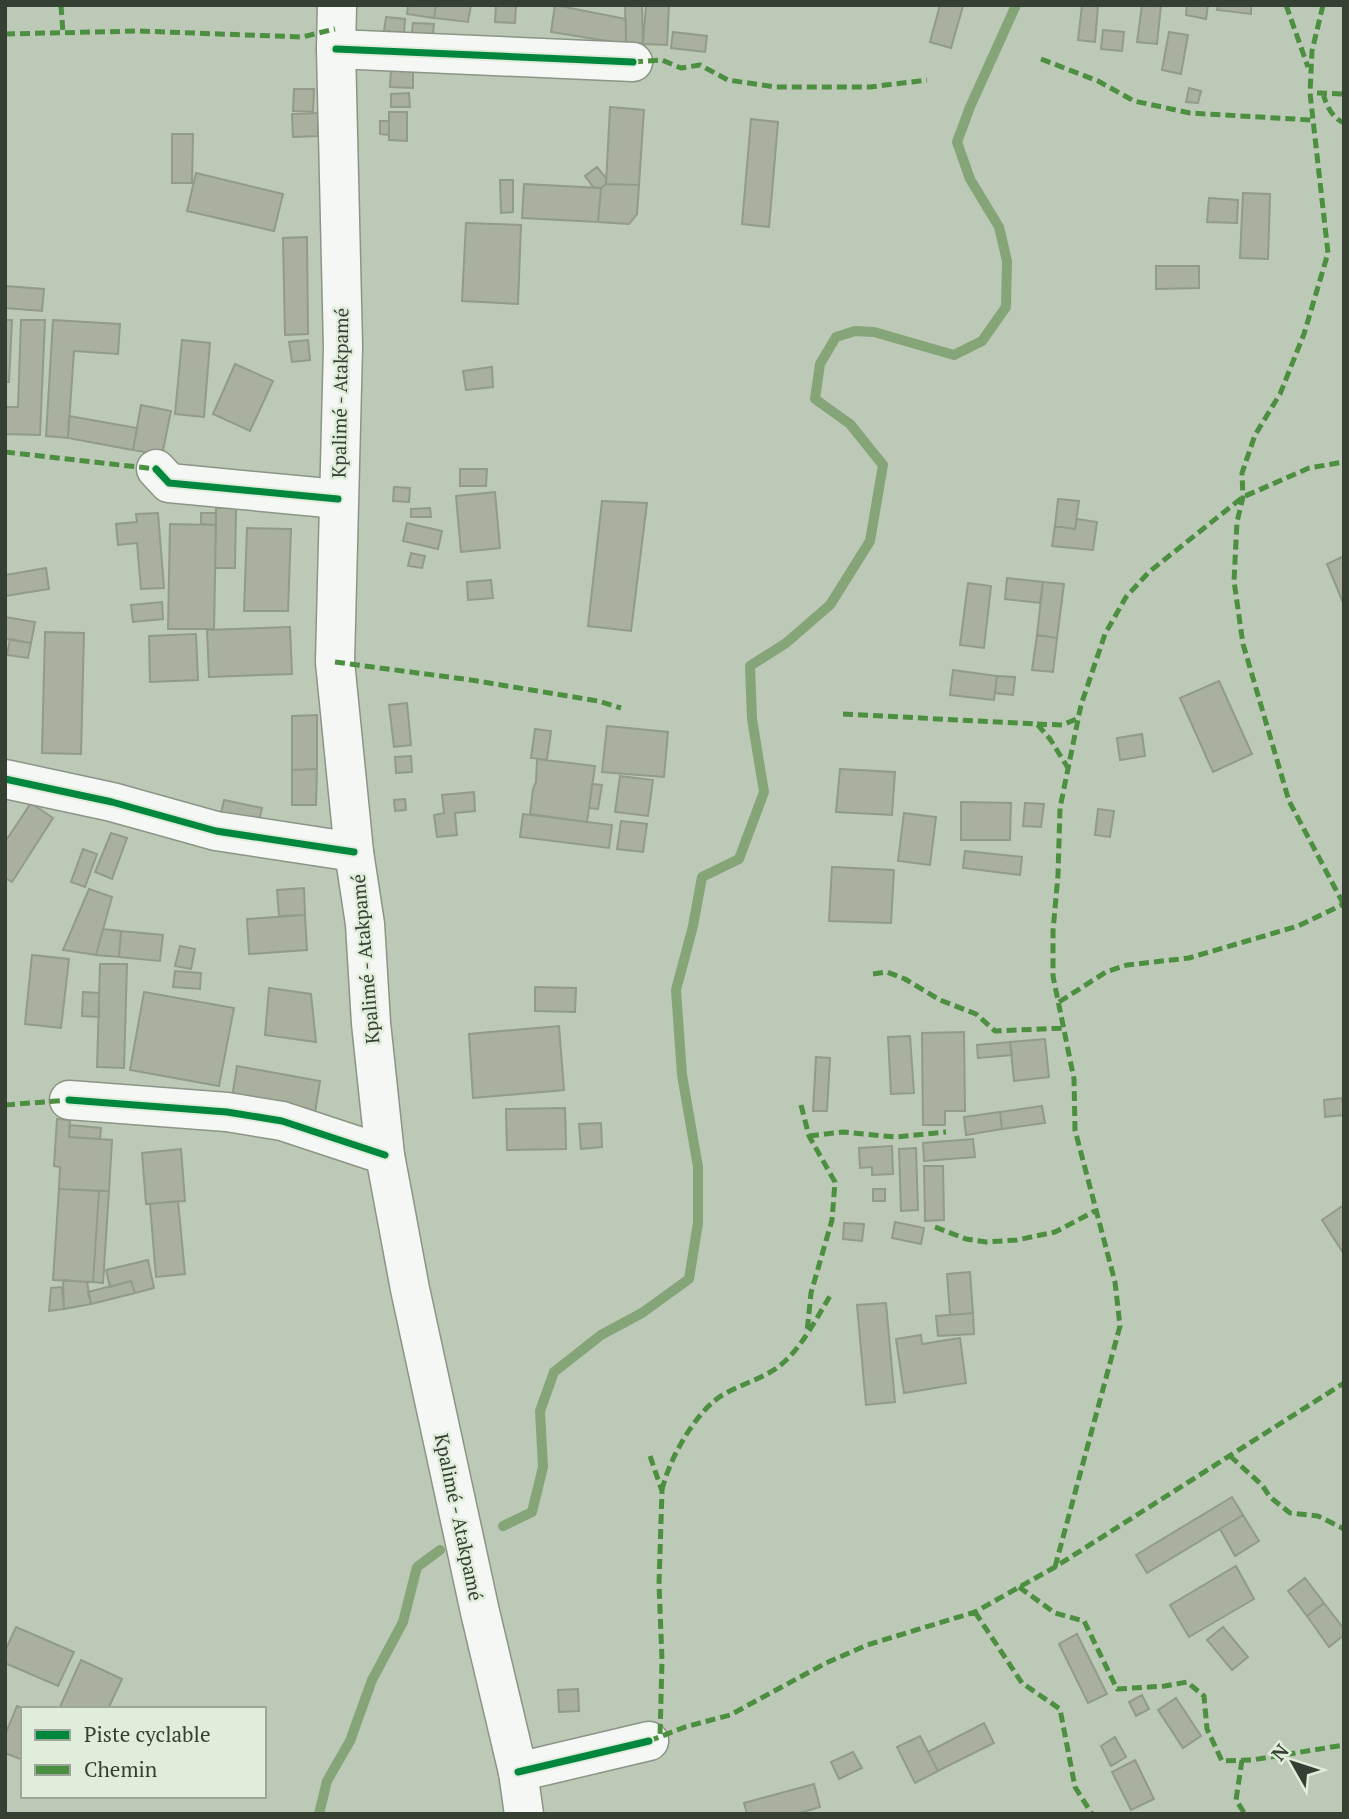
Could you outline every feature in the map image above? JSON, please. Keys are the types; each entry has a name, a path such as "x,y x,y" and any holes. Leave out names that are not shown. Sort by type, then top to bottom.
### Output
{"main road":[{"name":"Kpalimé - Atakpamé","path":"337,5 343,347 335,662 354,852 365,924 371,1023 386,1155 422,1343 480,1612 518,1772 524,1814"},
{"path":"336,49 633,62"},
{"path":"156,469 169,483 338,499"},
{"path":"5,779 113,802 216,831 354,852"},
{"path":"69,1100 228,1112 282,1121 386,1155"},
{"path":"518,1772 649,1741"}],"building":[{"path":"408,5 436,5 434,18 407,14"},
{"path":"436,5 471,5 468,22 434,18"},
{"path":"496,5 516,5 515,23 495,22"},
{"path":"555,5 626,19 626,44 551,32"},
{"path":"625,5 642,5 643,43 626,44"},
{"path":"646,5 669,5 667,45 643,44"},
{"path":"940,5 963,6 951,48 930,42"},
{"path":"1082,5 1098,5 1095,42 1078,40"},
{"path":"1142,5 1161,5 1157,44 1137,42"},
{"path":"1187,5 1208,5 1206,19 1186,15"},
{"path":"1218,5 1251,5 1251,14 1217,10"},
{"path":"386,17 405,19 404,33 384,31"},
{"path":"413,23 434,24 432,42 411,40"},
{"path":"1103,30 1124,32 1122,51 1101,49"},
{"path":"673,32 707,36 705,52 671,48"},
{"path":"1169,32 1188,35 1181,74 1162,70"},
{"path":"391,69 413,69 413,88 390,87"},
{"path":"1189,88 1201,91 1198,103 1186,102"},
{"path":"294,89 314,89 313,112 293,111"},
{"path":"409,93 410,107 391,107 391,94"},
{"path":"610,107 644,110 639,185 606,184"},
{"path":"389,112 407,112 407,141 389,140"},
{"path":"318,113 318,136 293,137 292,114"},
{"path":"751,119 778,122 769,227 742,224"},
{"path":"380,121 389,121 389,135 380,134"},
{"path":"172,134 193,134 192,183 172,183"},
{"path":"597,167 606,178 606,184 601,188 594,188 585,176"},
{"path":"196,173 283,194 274,231 187,211"},
{"path":"500,180 513,180 513,212 501,213"},
{"path":"524,184 601,188 598,222 522,218"},
{"path":"606,184 639,185 637,214 629,224 598,222 601,188"},
{"path":"1243,193 1270,194 1268,259 1240,258"},
{"path":"1209,198 1238,200 1237,223 1207,222"},
{"path":"466,223 521,225 518,304 462,301"},
{"path":"307,237 308,334 285,335 283,238"},
{"path":"1156,266 1199,266 1199,288 1156,289"},
{"path":"5,286 44,289 42,311 5,308"},
{"path":"5,320 12,320 9,382 5,382"},
{"path":"21,320 45,320 40,435 5,434 5,407 18,407"},
{"path":"53,320 120,324 118,354 74,351 68,438 46,436"},
{"path":"182,340 210,343 204,417 175,414"},
{"path":"308,340 310,360 292,362 289,342"},
{"path":"235,364 273,381 250,431 213,414"},
{"path":"492,367 493,387 466,390 463,371"},
{"path":"141,405 171,411 162,455 133,450"},
{"path":"69,416 137,428 133,450 68,438"},
{"path":"460,469 487,469 486,486 460,486"},
{"path":"394,487 410,488 409,502 393,501"},
{"path":"495,492 500,548 461,552 456,496"},
{"path":"1058,499 1079,501 1075,529 1055,526"},
{"path":"602,501 647,503 631,631 588,626"},
{"path":"216,508 236,508 235,568 215,568"},
{"path":"430,508 431,517 411,517 411,509"},
{"path":"158,513 164,588 141,589 137,543 118,545 116,524 137,522 136,514"},
{"path":"201,513 216,513 216,525 201,524"},
{"path":"1077,519 1097,522 1093,550 1052,546 1055,526 1075,529"},
{"path":"407,523 442,531 438,549 403,541"},
{"path":"170,524 216,525 214,629 168,629"},
{"path":"247,528 291,529 288,611 244,611"},
{"path":"411,553 425,556 422,568 408,566"},
{"path":"1344,556 1344,605 1327,564"},
{"path":"46,568 49,589 5,596 5,575"},
{"path":"1007,578 1043,582 1040,603 1005,599"},
{"path":"491,580 493,598 468,600 467,582"},
{"path":"1043,582 1064,584 1057,638 1037,635"},
{"path":"968,583 991,586 984,648 960,645"},
{"path":"162,602 163,619 133,622 131,605"},
{"path":"5,617 35,622 31,643 5,639"},
{"path":"290,627 292,674 209,677 207,630"},
{"path":"45,632 84,633 81,754 42,753"},
{"path":"196,634 198,680 150,682 149,636"},
{"path":"1037,635 1057,638 1053,672 1032,670"},
{"path":"10,639 31,643 28,658 7,655"},
{"path":"953,670 997,676 994,700 950,695"},
{"path":"997,676 1015,677 1013,695 995,693"},
{"path":"1219,681 1252,754 1213,772 1180,698"},
{"path":"407,703 411,745 394,747 389,705"},
{"path":"317,715 317,769 292,770 292,716"},
{"path":"607,726 668,732 664,777 602,772"},
{"path":"535,729 551,731 547,760 531,758"},
{"path":"1142,734 1145,756 1120,760 1117,738"},
{"path":"411,756 412,772 396,773 395,757"},
{"path":"537,759 595,766 587,822 530,814"},
{"path":"317,769 316,805 292,805 292,770"},
{"path":"840,769 895,772 892,815 836,812"},
{"path":"620,776 653,780 648,816 615,812"},
{"path":"592,784 602,785 598,809 589,808"},
{"path":"474,792 475,811 455,813 457,835 437,837 434,815 444,813 442,795"},
{"path":"405,799 406,810 395,811 394,800"},
{"path":"224,800 262,808 258,826 220,818"},
{"path":"961,802 1011,803 1010,840 961,840"},
{"path":"31,803 53,818 12,882 5,878 5,842"},
{"path":"1025,803 1044,804 1041,827 1023,826"},
{"path":"1098,809 1114,811 1110,837 1095,835"},
{"path":"904,813 936,817 930,865 898,861"},
{"path":"523,814 612,825 609,848 520,837"},
{"path":"621,821 647,824 643,852 617,849"},
{"path":"111,833 127,838 112,879 95,872"},
{"path":"83,849 97,854 85,887 71,882"},
{"path":"965,851 1022,857 1020,875 963,868"},
{"path":"832,867 894,870 891,923 829,921"},
{"path":"304,888 305,915 279,916 277,890"},
{"path":"89,889 112,897 96,955 63,950"},
{"path":"305,915 307,950 249,954 247,919"},
{"path":"103,929 121,931 119,957 96,955"},
{"path":"121,931 163,935 160,961 119,957"},
{"path":"180,946 195,949 191,969 175,966"},
{"path":"32,955 69,959 61,1028 25,1024"},
{"path":"100,964 127,964 124,1068 97,1067"},
{"path":"175,971 201,973 200,989 173,987"},
{"path":"535,987 576,988 575,1012 535,1011"},
{"path":"269,988 311,994 316,1042 265,1035"},
{"path":"83,992 99,993 99,1017 82,1016"},
{"path":"144,992 234,1008 219,1086 130,1070"},
{"path":"559,1026 564,1090 473,1098 469,1034"},
{"path":"964,1032 965,1111 945,1111 945,1125 923,1125 922,1033"},
{"path":"910,1036 914,1093 891,1094 888,1037"},
{"path":"1045,1039 1049,1077 1014,1081 1010,1042"},
{"path":"1010,1042 1012,1055 978,1058 977,1045"},
{"path":"816,1057 830,1058 827,1111 813,1111"},
{"path":"237,1066 320,1081 315,1113 232,1098"},
{"path":"1342,1098 1344,1115 1325,1117 1324,1100"},
{"path":"1042,1106 1045,1123 1002,1129 1000,1112"},
{"path":"565,1108 566,1149 507,1150 506,1109"},
{"path":"1000,1112 1002,1129 966,1135 964,1117"},
{"path":"57,1119 70,1120 69,1137 112,1140 109,1191 59,1189 60,1167 54,1166"},
{"path":"601,1123 602,1147 581,1149 579,1124"},
{"path":"70,1125 101,1128 100,1139 69,1137"},
{"path":"973,1139 975,1157 924,1161 923,1143"},
{"path":"892,1146 893,1174 872,1175 872,1167 860,1168 859,1148"},
{"path":"916,1148 918,1210 901,1211 899,1149"},
{"path":"181,1149 185,1201 146,1204 142,1153"},
{"path":"924,1166 943,1166 944,1220 925,1221"},
{"path":"59,1189 99,1191 93,1282 53,1280"},
{"path":"873,1189 885,1189 885,1201 873,1201"},
{"path":"99,1191 109,1191 103,1283 93,1282"},
{"path":"178,1201 185,1274 156,1277 150,1204"},
{"path":"1344,1205 1344,1254 1322,1220"},
{"path":"895,1222 924,1228 921,1244 892,1238"},
{"path":"844,1223 864,1224 862,1241 843,1239"},
{"path":"148,1260 154,1288 135,1293 131,1281 110,1287 106,1270"},
{"path":"970,1272 973,1313 950,1315 947,1274"},
{"path":"63,1280 87,1282 91,1304 64,1309"},
{"path":"131,1281 135,1293 91,1304 88,1292"},
{"path":"62,1287 64,1309 49,1311 51,1288"},
{"path":"886,1303 895,1402 866,1405 857,1305"},
{"path":"973,1313 974,1334 938,1336 936,1316"},
{"path":"921,1335 922,1344 960,1338 966,1383 904,1393 896,1339"},
{"path":"1232,1497 1243,1515 1147,1573 1136,1555"},
{"path":"1243,1515 1259,1541 1235,1556 1220,1529"},
{"path":"1236,1566 1254,1599 1189,1637 1170,1605"},
{"path":"1305,1578 1324,1603 1307,1616 1288,1591"},
{"path":"1324,1603 1344,1629 1344,1635 1329,1647 1307,1616"},
{"path":"16,1627 74,1652 58,1686 5,1663 5,1651"},
{"path":"1223,1627 1248,1657 1232,1670 1207,1640"},
{"path":"1077,1634 1107,1694 1088,1703 1059,1644"},
{"path":"81,1660 122,1679 109,1707 60,1707"},
{"path":"578,1689 579,1711 559,1712 558,1690"},
{"path":"1142,1695 1149,1709 1136,1716 1129,1702"},
{"path":"1176,1698 1201,1736 1183,1748 1158,1710"},
{"path":"17,1706 21,1708 21,1759 5,1753 5,1735"},
{"path":"984,1723 994,1743 938,1771 928,1752"},
{"path":"920,1736 938,1771 915,1783 897,1747"},
{"path":"1115,1737 1126,1757 1111,1766 1101,1746"},
{"path":"853,1752 862,1768 839,1779 831,1762"},
{"path":"1135,1760 1154,1799 1131,1810 1112,1772"},
{"path":"814,1784 820,1807 796,1814 747,1814 744,1803"}],"waterway":[{"path":"503,1526 532,1512 543,1467 540,1411 554,1372 601,1335 642,1313 689,1279 698,1223 698,1167 682,1075 676,990 693,926 702,877 739,859 764,792 752,719 750,666 786,643 830,605 870,541 883,465 850,424 815,399 820,364 836,337 855,331 874,332 954,355 982,341 1006,307 1007,261 999,227 970,179 957,142 1016,5"},
{"path":"319,1814 327,1781 350,1741 372,1680 403,1622 417,1567 440,1550"}],"marked path":[{"path":"61,5 63,33"},
{"path":"1286,5 1308,67"},
{"path":"1323,5 1312,51 1310,93 1328,253 1304,334 1280,394 1255,435 1242,473 1243,497 1237,522 1234,581 1243,644 1289,801 1344,905"},
{"path":"5,34 138,31 302,37 335,29"},
{"path":"1041,59 1098,81 1134,101 1190,113 1311,120"},
{"path":"633,62 662,60 681,68 700,65 728,80 775,87 870,87 927,80"},
{"path":"1317,93 1344,94"},
{"path":"1323,93 1330,111 1344,123"},
{"path":"5,452 156,469"},
{"path":"1055,1567 1120,1326 1115,1282 1075,1130 1074,1079 1053,976 1060,808 1081,705 1105,634 1126,597 1149,572 1243,497 1309,468 1344,462"},
{"path":"335,662 471,680 598,701 621,708"},
{"path":"843,714 1037,724 1068,768"},
{"path":"1037,724 1062,725 1079,718"},
{"path":"1059,1002 1106,972 1127,965 1189,958 1298,926 1344,904"},
{"path":"873,974 887,972 905,979 940,1000 976,1014 995,1031 1065,1028"},
{"path":"5,1105 69,1100"},
{"path":"801,1105 809,1136 835,1182 832,1220 811,1293 807,1332"},
{"path":"809,1136 843,1132 895,1137 946,1132"},
{"path":"935,1227 966,1239 986,1242 1017,1240 1055,1232 1095,1211"},
{"path":"662,1490 678,1450 705,1410 726,1393 763,1376 783,1363 803,1340 830,1296"},
{"path":"649,1741 685,1727 730,1715 826,1663 867,1645 975,1612 1055,1567 1344,1383"},
{"path":"650,1456 662,1491 659,1584 662,1660 660,1737"},
{"path":"1230,1456 1262,1485 1270,1497 1290,1513 1318,1516 1344,1529"},
{"path":"1019,1587 1055,1613 1084,1621 1117,1689 1187,1682 1204,1696 1207,1729 1222,1761 1252,1760 1344,1745"},
{"path":"975,1612 1022,1683 1060,1709 1075,1787 1092,1814"},
{"path":"1242,1760 1236,1800 1245,1814"}],"cycle path":[{"path":"336,49 633,62"},
{"path":"156,469 169,483 338,499"},
{"path":"5,779 112,802 216,831 354,852"},
{"path":"69,1100 227,1112 282,1121 385,1155"},
{"path":"518,1772 649,1741"}]}
